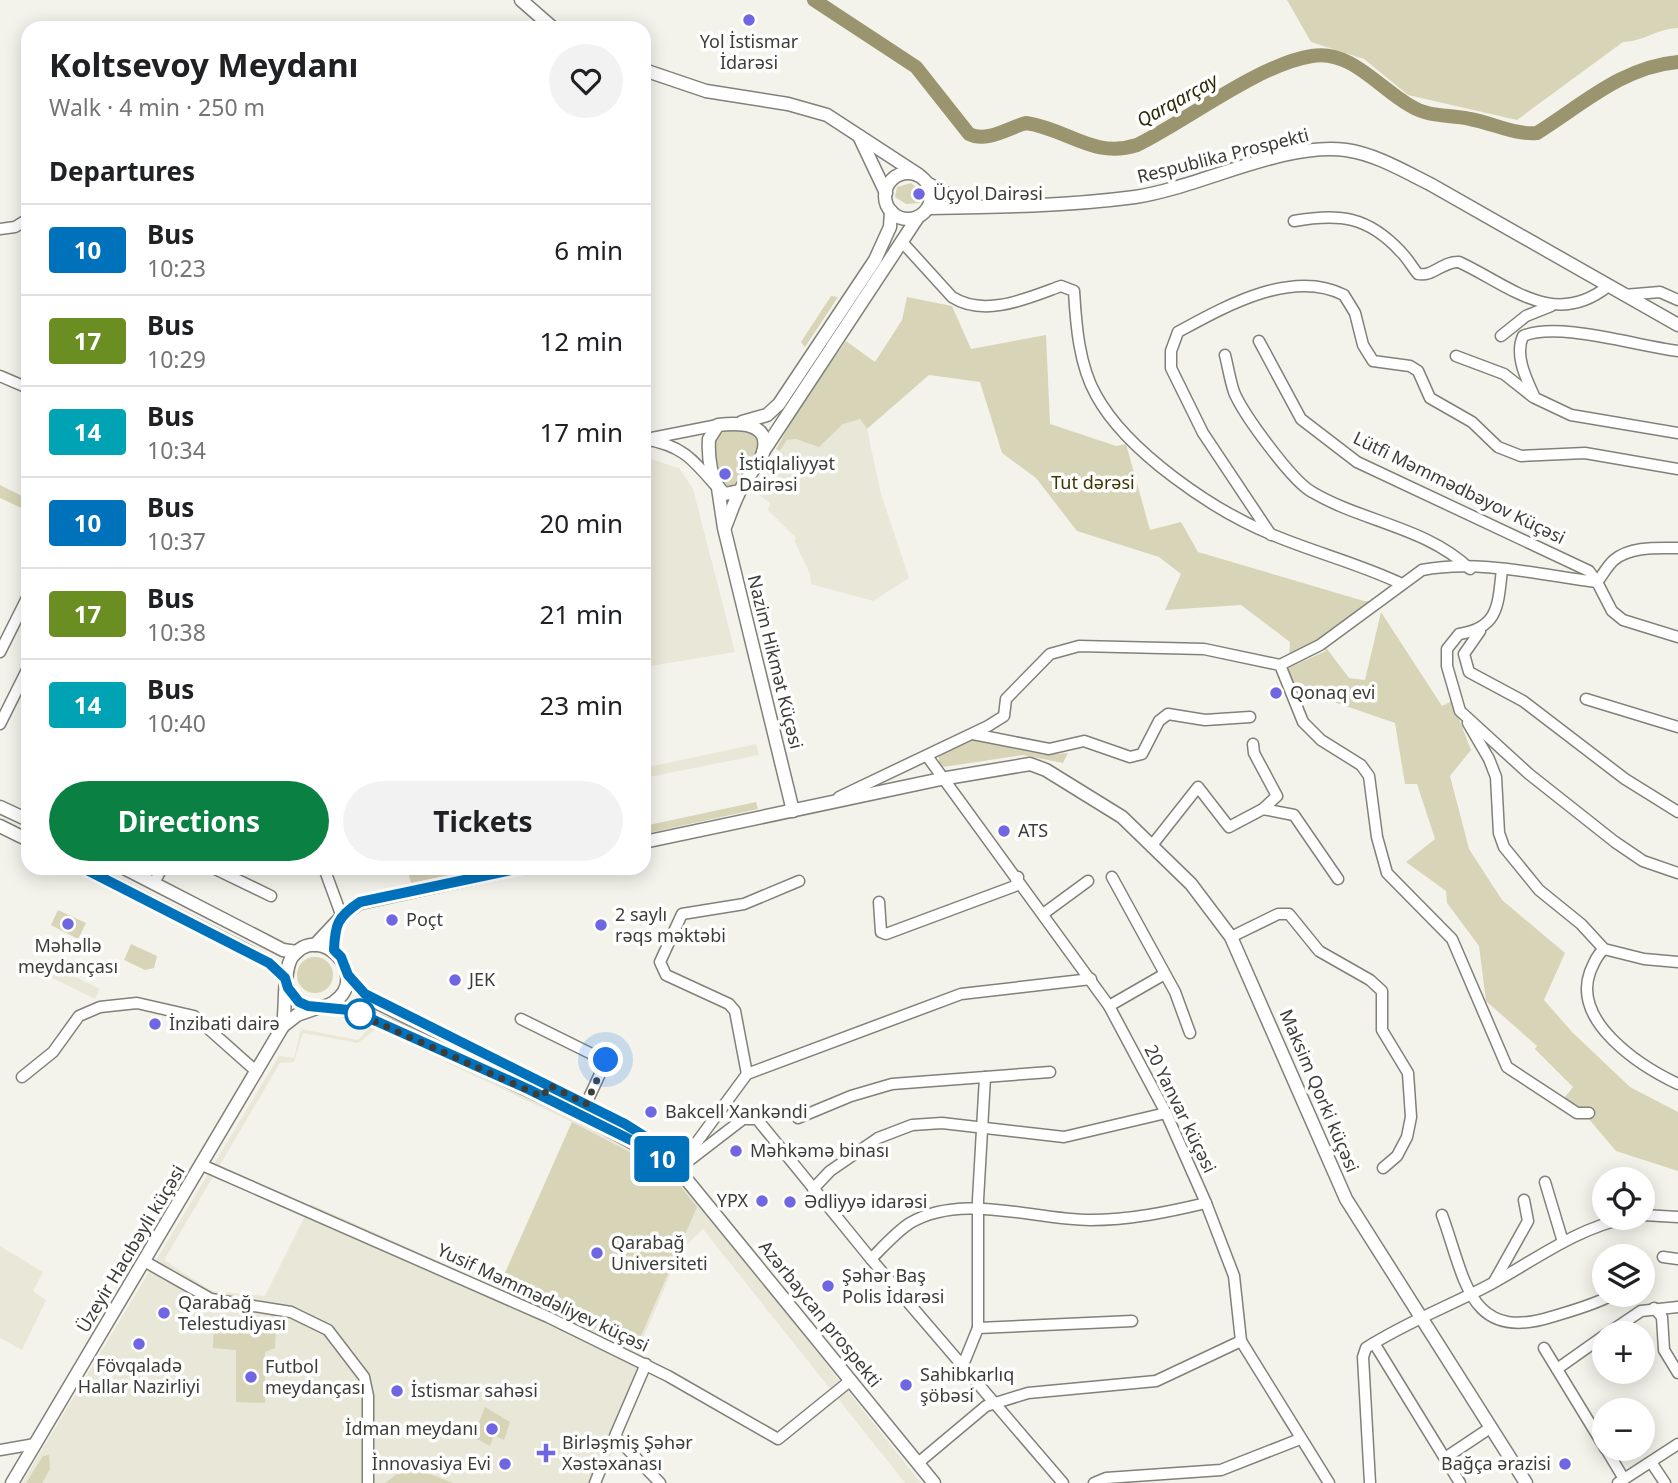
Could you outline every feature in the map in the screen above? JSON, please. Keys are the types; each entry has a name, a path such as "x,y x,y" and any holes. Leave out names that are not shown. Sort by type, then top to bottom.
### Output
{"main road":[{"path":"521,0 545,21"},
{"path":"651,73 706,91 827,115 945,194 985,207"},
{"path":"739,491 725,494 718,488 708,444 711,433 718,425 767,415 779,404 874,260 890,227 891,211 886,193 859,136"},
{"name":"Respublika Prospekti","path":"923,212 1135,197 1184,187 1292,153 1347,150 1390,164 1430,184 1678,325"},
{"path":"886,193 898,176 923,179"},
{"path":"724,528 739,491 763,452 923,212 931,195 923,179"},
{"path":"891,211 904,218 923,212"},
{"path":"742,422 761,432 763,452"},
{"name":"Nazim Hikmət Küçəsi","path":"718,488 724,528 792,809"},
{"name":"Maksim Qorki küçəsi","path":"941,779 1030,764 1046,769 1122,817 1153,844 1191,884 1231,937 1346,1199 1526,1483"},
{"path":"651,840 941,779"},
{"path":"0,807 21,817"},
{"path":"0,827 21,837"},
{"path":"97,875 269,963 285,978 288,988 299,1002 323,1006"},
{"path":"138,875 283,950 297,952"},
{"path":"283,1026 287,996 285,978 290,959 297,952 315,945 360,902 485,875"},
{"path":"334,950 338,921"},
{"path":"283,1026 297,1015 323,1006 342,994 348,975 341,957 334,950 315,945"},
{"name":"Azərbaycan prospekti","path":"348,975 365,994 380,1004 546,1091 649,1149 678,1169"},
{"name":"Azərbaycan prospekti","path":"323,1006 372,1019 546,1091 586,1104 655,1143 934,1483"},
{"name":"Üzeyir Hacıbəyli küçəsi","path":"12,1483 283,1026"}],"street":[{"path":"1294,220 1324,216 1352,219 1398,248 1418,274 1426,275 1450,262 1459,262 1538,303 1553,305"},
{"path":"0,229 21,223"},
{"path":"903,243 952,297 962,303 1004,304 1061,286 1069,287 1074,291 1086,368 1095,394 1114,421 1193,492 1271,535 1371,569 1402,584"},
{"path":"1271,535 1203,433 1171,368 1171,351 1178,332 1264,292 1314,285 1344,295 1355,313 1363,345 1373,361 1410,366 1418,371 1430,398 1472,422 1498,447 1521,456 1585,453 1678,469"},
{"path":"1501,336 1527,316 1553,305 1586,300 1607,287"},
{"path":"1622,295 1660,292 1678,300"},
{"path":"1535,398 1520,354 1523,336 1531,333 1563,330 1678,351"},
{"name":"Lütfi Məmmədbəyov Küçəsi","path":"1259,341 1301,419 1330,443 1357,462 1589,570 1597,582"},
{"path":"1225,355 1235,393 1301,485 1331,501 1441,547 1453,553 1470,569"},
{"path":"1457,356 1504,374 1535,398 1571,415 1678,433"},
{"path":"0,376 21,385"},
{"path":"651,438 718,425"},
{"path":"651,440 672,445 684,452 718,488"},
{"path":"1597,582 1609,565 1623,555 1646,548 1678,548"},
{"path":"828,803 1004,716 1006,699 1050,654 1079,646 1204,649 1280,665 1320,645 1422,570 1442,566 1502,569 1597,582"},
{"path":"1502,569 1497,605 1490,622 1464,654 1469,672 1523,701 1625,779 1678,812"},
{"path":"1597,582 1612,611 1623,620 1678,637"},
{"path":"0,652 4,633 21,607"},
{"path":"1480,631 1459,634 1447,649 1447,666 1460,710 1489,759 1496,777 1499,833 1504,847 1539,890 1581,923 1604,949 1644,959 1678,962"},
{"path":"1280,665 1303,722 1321,740 1361,765 1368,776 1377,837 1387,873 1452,939 1507,1067 1577,1113 1589,1113"},
{"path":"0,724 21,682"},
{"path":"1586,699 1678,727"},
{"path":"1460,710 1529,774 1615,842 1643,861 1678,873"},
{"path":"972,734 1049,749 1084,741 1130,757 1142,754 1159,721 1168,714 1205,720 1250,717"},
{"path":"1153,844 1198,787 1229,827 1263,809 1277,796 1254,753 1253,744"},
{"name":"20 Yanvar küçəsi","path":"927,756 941,779 1018,877 1110,1006 1166,1114 1206,1203 1234,1276 1241,1341 1329,1483"},
{"path":"1263,809 1294,816 1338,878"},
{"path":"154,883 158,875"},
{"path":"228,875 271,896"},
{"path":"323,875 338,921"},
{"path":"879,902 881,932 886,934 1015,886 1018,877"},
{"path":"1112,877 1135,916 1163,975 1175,992 1191,1032"},
{"path":"747,1074 734,1011 729,1003 666,975 660,962 682,914 744,904 799,881"},
{"path":"1043,914 1088,881"},
{"path":"1231,937 1278,914 1289,914 1319,951 1370,980 1381,991 1382,1030 1408,1073 1411,1117 1407,1137 1397,1156 1383,1168"},
{"path":"1604,949 1595,959 1588,979 1589,1006 1598,1023 1653,1071 1678,1084"},
{"path":"1110,1006 1163,975"},
{"path":"678,1169 747,1074 961,994 1091,979"},
{"path":"22,1077 53,1052 79,1016 100,1007 137,1003 194,1016 257,1072"},
{"path":"521,1019 606,1060 586,1104"},
{"path":"798,1118 851,1096 892,1084 1050,1072"},
{"path":"963,1365 978,1328 978,1209 985,1077"},
{"path":"813,1189 830,1171 878,1138 912,1125 942,1123 981,1126 1064,1137 1166,1114"},
{"path":"678,1169 743,1119 757,1119 871,1259 1063,1483"},
{"name":"Yusif Məmmədəliyev küçəsi","path":"202,1165 646,1364 778,1439 851,1380"},
{"path":"1545,1182 1563,1242"},
{"path":"1493,1283 1526,1226 1528,1214 1524,1200"},
{"path":"871,1259 889,1240 919,1219 935,1213 978,1209 1070,1219 1112,1219 1155,1214 1206,1203"},
{"path":"1442,1216 1472,1294 1483,1313 1497,1321 1526,1325 1592,1302"},
{"path":"1655,1216 1678,1217"},
{"path":"1370,1483 1363,1357 1366,1348 1419,1318 1493,1283 1563,1242 1595,1230"},
{"path":"1663,1257 1678,1259"},
{"path":"144,1261 211,1299 291,1312 328,1330 364,1377 368,1396 368,1483"},
{"path":"1626,1321 1641,1311 1678,1307"},
{"path":"1654,1308 1662,1318 1664,1350 1678,1373"},
{"path":"978,1328 1132,1321"},
{"path":"918,1463 986,1406 1028,1393 1156,1381 1241,1341"},
{"path":"1374,1343 1460,1483"},
{"path":"1557,1369 1592,1344"},
{"path":"1544,1348 1592,1427"},
{"path":"646,1364 615,1436 660,1483"},
{"path":"1445,1458 1490,1428"},
{"path":"1094,1483 1106,1478 1221,1470 1300,1439"},
{"path":"0,1450 35,1444"},
{"path":"1611,1461 1621,1481 1678,1444"},
{"path":"1651,1462 1665,1483"},
{"path":"595,1483 601,1468"}],"shaded area":[{"path":"860,419 867,429 881,494 909,578 873,601 811,584 810,574 794,540 796,538 768,510 770,503 755,492 787,440 796,439 819,446 843,424"},
{"path":"651,459 679,468 693,489 735,652 651,666"},
{"path":"756,744 759,755 651,777 651,766"},
{"path":"41,960 100,989 95,999 36,970"},
{"name":"Qarabağ Universiteti","path":"373,1024 574,1118 671,1169 921,1483 905,1483 703,1229 681,1250 637,1352 651,1360 599,1483 22,1483 279,1056 294,1058 301,1029 358,1040","holes":["376,1029 572,1122 498,1288 311,1204 265,1296 212,1291 164,1260 280,1063 294,1062 303,1033 358,1043"]},
{"path":"0,1246 43,1272 33,1291 46,1300 22,1350 0,1338"}],"green space":[{"path":"1287,0 1678,0 1678,28 1623,42 1517,120 1408,95 1364,59 1311,42"},
{"path":"911,183 923,193 920,203 906,204 895,197 897,187"},
{"path":"831,296 838,297 805,347 801,342"},
{"name":"Tut dərəsi","path":"907,297 952,306 971,349 1046,335 1050,424 1116,446 1126,444 1150,530 1181,522 1198,552 1364,601 1376,601 1321,641 1349,678 1365,680 1381,612 1442,706 1452,701 1471,750 1450,776 1469,849 1502,900 1565,953 1544,1000 1572,1032 1630,1087 1678,1112 1678,1171 1616,1151 1582,1111 1562,1101 1573,1087 1535,1049 1537,1046 1486,1001 1479,946 1447,903 1446,891 1406,862 1435,839 1417,784 1405,784 1395,723 1296,689 1284,670 1326,651 1319,642 1289,659 1290,642 1241,605 1165,610 1181,574 1159,557 1077,531 1036,478 1002,453 980,382 929,375 867,429 860,419 843,424 819,447 796,439 787,440 780,451 776,449 800,406 846,341 875,362 902,320"},
{"path":"747,428 758,438 759,454 732,490 721,486 712,444 721,433"},
{"path":"0,485 21,496 21,508 0,498"},
{"path":"975,739 1044,755 1068,753 1063,763 1023,755 943,767 939,764 939,756"},
{"path":"756,802 758,809 651,832 651,824"},
{"path":"409,875 450,875 411,883"},
{"name":"Məhəllə meydançası","path":"58,910 86,923 78,939 51,925"},
{"name":"Məhəllə meydançası","path":"131,944 157,956 154,968 145,970 124,960"},
{"path":"315,957 327,963 333,975 327,987 315,993 303,987 297,975 303,963"},
{"path":"572,1122 670,1173 697,1207 637,1345 498,1289"},
{"name":"Futbol meydançası","path":"214,1321 276,1330 275,1348 265,1352 265,1403 236,1402 236,1350 213,1348"},
{"name":"İdman meydanı","path":"485,1407 510,1422 504,1440 494,1435 490,1446 473,1437"},
{"path":"49,1455 50,1469 42,1483 26,1483 43,1456"},
{"path":"422,1471 453,1483 385,1483 397,1474"}],"waterway":[{"name":"Qarqarçay","path":"814,0 916,67 969,134 990,136 1026,123 1107,148 1137,145 1247,81 1291,61 1312,56 1339,58 1364,72 1398,98 1424,112 1470,119 1528,133 1537,133 1621,79 1658,65 1678,62"}],"bus line":[{"name":"10","path":"97,875 269,963 285,978 292,996 299,1002 308,1006 349,1010 376,1021 528,1089 649,1149 678,1169 668,1154 625,1124 380,1004 365,994 348,975 341,957 334,950 335,926 348,910 360,902 384,895 489,875"}],"place":[{"name":"Yol İstismar İdarəsi","path":"749,20"},
{"name":"Üçyol Dairəsi","path":"919,194"},
{"name":"İstiqlaliyyət Dairəsi","path":"725,474"},
{"name":"Qonaq evi","path":"1276,693"},
{"name":"ATS","path":"1004,831"},
{"name":"Poçt","path":"392,920"},
{"name":"Məhəllə meydançası","path":"68,924"},
{"name":"2 saylı rəqs məktəbi","path":"601,925"},
{"name":"JEK","path":"455,980"},
{"name":"İnzibati dairə","path":"155,1024"},
{"name":"Bakcell Xankəndi","path":"651,1112"},
{"name":"Məhkəmə binası","path":"736,1151"},
{"name":"YPX","path":"762,1201"},
{"name":"Ədliyyə idarəsi","path":"790,1202"},
{"name":"Qarabağ Universiteti","path":"597,1253"},
{"name":"Şəhər Baş Polis İdarəsi","path":"828,1286"},
{"name":"Qarabağ Telestudiyası","path":"164,1313"},
{"name":"Fövqaladə Hallar Nazirliyi","path":"139,1344"},
{"name":"Futbol meydançası","path":"251,1377"},
{"name":"Sahibkarlıq şöbəsi","path":"906,1385"},
{"name":"İstismar sahəsi","path":"397,1391"},
{"name":"İdman meydanı","path":"492,1429"},
{"name":"Birləşmiş Şəhər Xəstəxanası","path":"546,1453"},
{"name":"İnnovasiya Evi","path":"505,1464"},
{"name":"Bağça ərazisi","path":"1565,1464"}],"route":[{"path":"360,1014 356,1013 543,1097 549,1085 586,1104 606,1060"}]}
